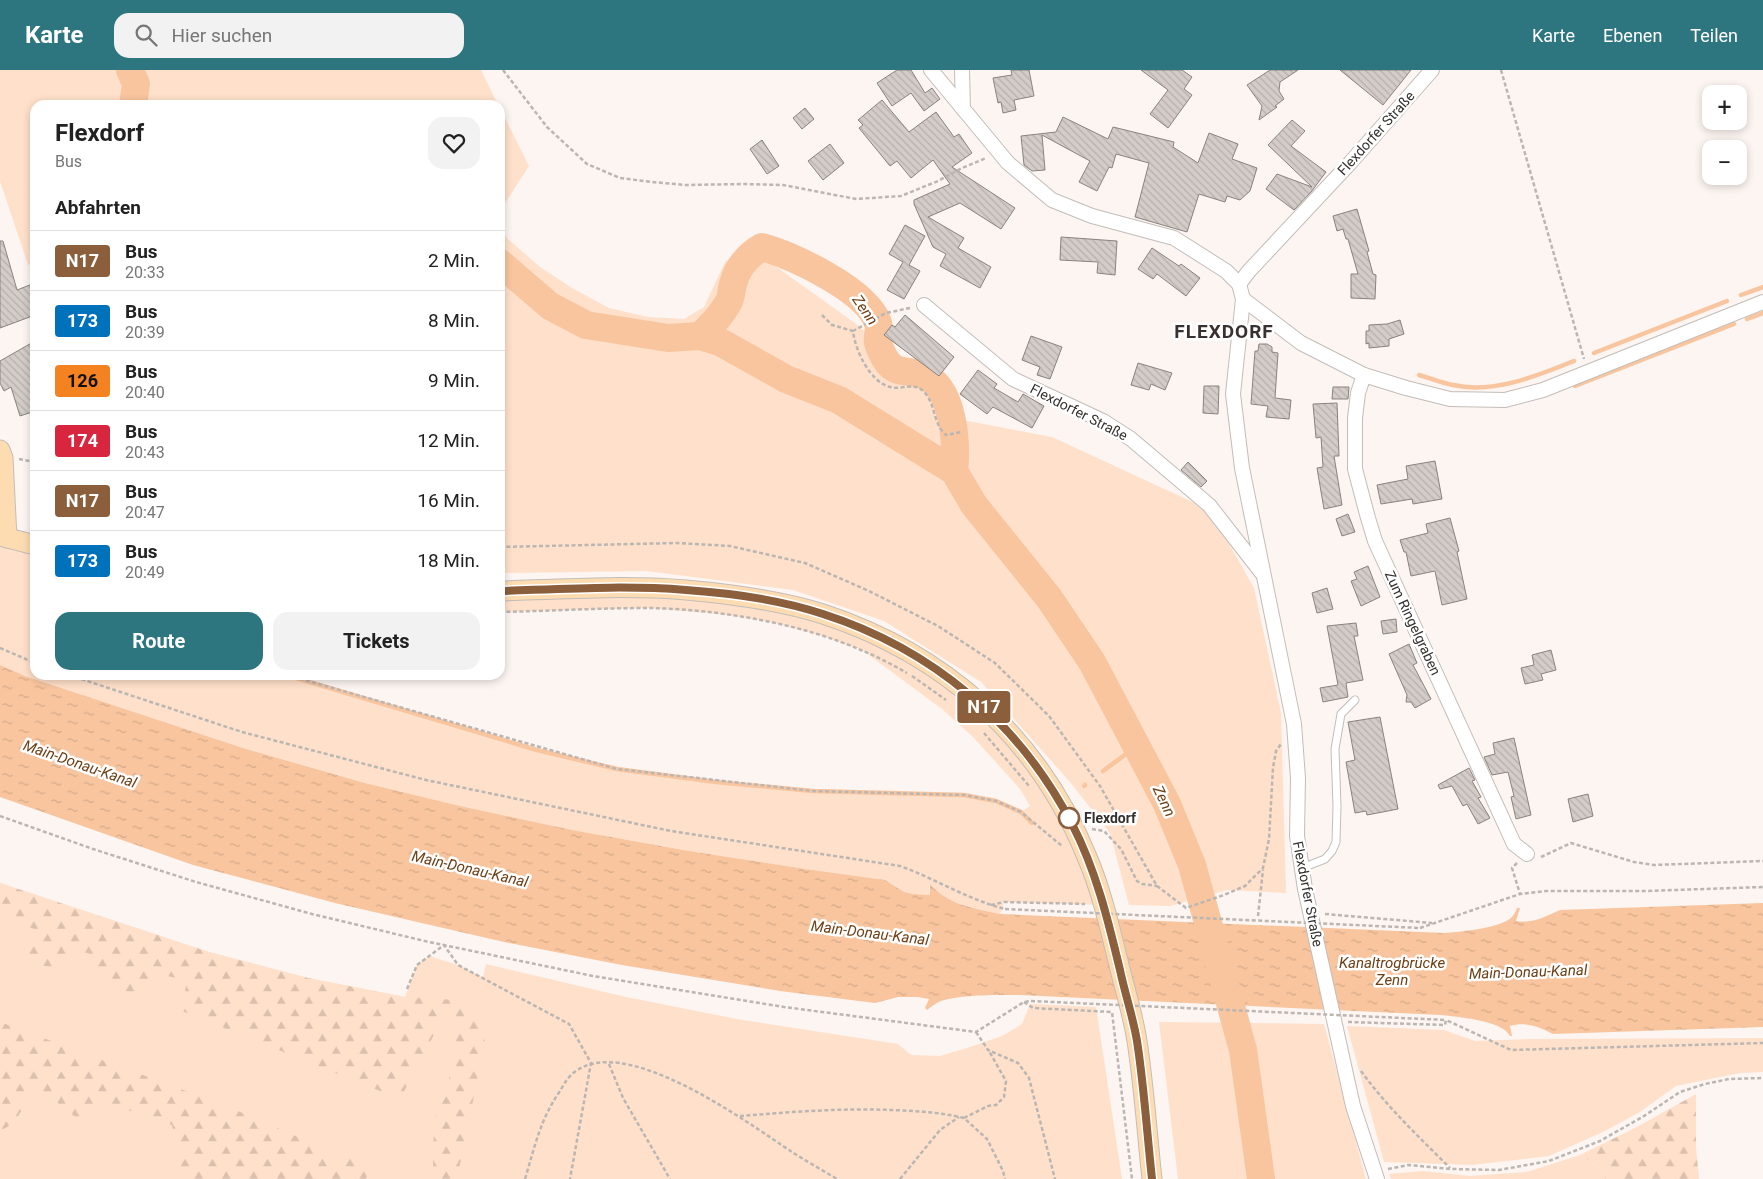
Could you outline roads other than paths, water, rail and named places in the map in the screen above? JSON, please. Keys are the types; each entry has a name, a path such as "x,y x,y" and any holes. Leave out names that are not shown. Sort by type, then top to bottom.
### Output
{"main road":[{"path":"0,450 3,458 4,537 30,544"},
{"path":"505,591 576,589 686,590 776,603 822,614 880,636 916,655 945,674 986,709 1024,749 1057,796 1073,825 1091,867 1104,905 1136,1039 1152,1179"}],"street":[{"path":"931,70 1008,163 1052,200 1092,216 1174,238 1226,270 1239,284"},
{"path":"962,70 963,109"},
{"name":"Flexdorfer Straße","path":"1375,1175 1353,1106 1296,836 1298,778 1294,724 1242,468 1233,394 1243,299 1239,284 1432,70"},
{"path":"1243,299 1302,344 1364,376 1450,399 1505,400 1543,390 1763,302"},
{"name":"Flexdorfer Straße","path":"924,305 1013,378 1103,421 1132,439 1210,505 1264,575"},
{"name":"Zum Ringelgraben","path":"1364,376 1358,393 1355,418 1355,469 1375,541 1514,844 1527,854"}],"lane":[{"path":"1302,868 1325,859 1332,851 1336,842 1335,749 1341,714 1355,700"}],"water":[{"path":"0,665 30,678 30,680 37,680 246,749 365,783 572,830 689,851 885,880 904,892 913,894 930,895 930,884 944,896 962,905 1000,914 1444,933 1479,929 1498,924 1511,918 1517,908 1520,908 1516,921 1522,922 1539,919 1560,910 1763,903 1763,1027 1553,1034 1537,1027 1521,1024 1510,1026 1512,1036 1510,1036 1498,1026 1489,1023 1441,1015 1020,995 954,998 937,1003 927,1010 925,1008 929,999 918,997 898,997 875,1003 780,991 622,965 504,942 335,903 193,865 0,797"}],"waterway":[{"name":"Zenn","path":"130,70 136,84 134,100"},
{"name":"Zenn","path":"700,336 725,308 737,273 744,262 762,247 792,258 828,276 860,298 871,311 879,325 879,347 888,363 895,369 923,375 933,381 941,391 947,403 954,431 954,471"},
{"name":"Zenn","path":"505,267 550,306 586,325 668,338 700,336 720,342 786,379 839,400 954,471 974,505 1049,598 1092,662 1167,804 1192,865 1243,1050 1261,1179"},
{"path":"1741,295 1763,287"},
{"path":"1594,353 1727,301"},
{"path":"1747,319 1763,313"},
{"path":"1575,386 1734,324"},
{"path":"1419,375 1453,385 1484,387 1530,378 1574,361"},
{"path":"303,680 537,750 617,769 716,782 813,791 964,795 996,801 1021,812 1032,823"},
{"path":"1103,771 1137,746"}],"place":[{"name":"Flexdorf","path":"1069,818"}],"district":[{"name":"FLEXDORF","path":"1224,331"}],"water label":[{"name":"Main-Donau-Kanal","path":"80,764"},
{"name":"Main-Donau-Kanal","path":"470,869"},
{"name":"Main-Donau-Kanal","path":"870,933"},
{"name":"Kanaltrogbrücke Zenn","path":"1392,972"},
{"name":"Main-Donau-Kanal","path":"1528,972"}]}
